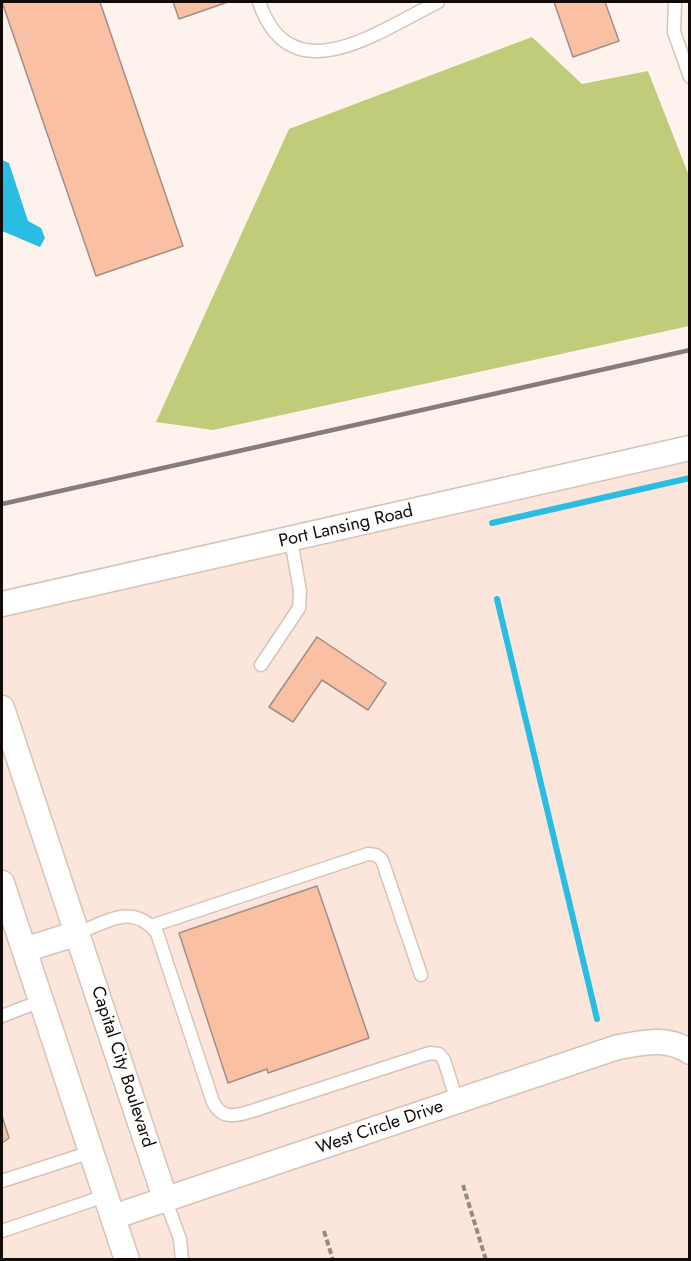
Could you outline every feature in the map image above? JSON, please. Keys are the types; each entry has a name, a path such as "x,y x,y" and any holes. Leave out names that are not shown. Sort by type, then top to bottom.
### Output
{"street":[{"name":"Port Lansing Road","path":"2,604 690,448"},
{"name":"Capital City Boulevard","path":"2,708 166,1201"},
{"path":"2,884 128,1260"},
{"path":"24,950 78,933"},
{"name":"West Circle Drive","path":"109,1206 166,1201 618,1047 654,1040 681,1046 690,1052"}],"lane":[{"path":"259,2 265,20 276,36 299,51 319,53 352,44 438,2"},
{"path":"675,2 674,32 690,77"},
{"path":"261,665 299,608 300,591 291,540"},
{"path":"151,926 368,854 376,855 382,860 421,975"},
{"path":"78,933 120,916 137,916 157,933 217,1110 227,1116 236,1116 430,1053 439,1054 444,1060 457,1101"},
{"path":"2,1016 41,1001"},
{"path":"2,1181 91,1152"},
{"path":"166,1201 190,1260"},
{"path":"2,1231 109,1206"},
{"path":"176,1260 180,1239"},
{"path":"180,1239 182,1260"}],"path":[{"path":"462,1185 486,1260"},
{"path":"324,1231 333,1260"}],"shaded area":[{"path":"689,460 689,1259 2,1259 2,615"}],"green space":[{"path":"532,37 582,84 648,71 689,176 689,326 213,430 156,422 289,129"}],"water":[{"path":"2,160 9,163 28,221 41,228 45,238 40,247 2,231"}],"building":[{"path":"2,2 100,2 183,246 96,276"},
{"path":"173,2 228,2 179,19"},
{"path":"554,2 605,2 619,41 573,57"},
{"path":"317,637 386,683 368,710 322,680 293,722 269,707"},
{"path":"317,886 369,1038 268,1073 267,1069 228,1083 179,933"},
{"path":"2,1116 9,1138 2,1143"}],"waterway":[{"path":"492,523 690,478"},
{"path":"497,599 597,1019"}],"railway":[{"path":"2,504 690,350"}]}
